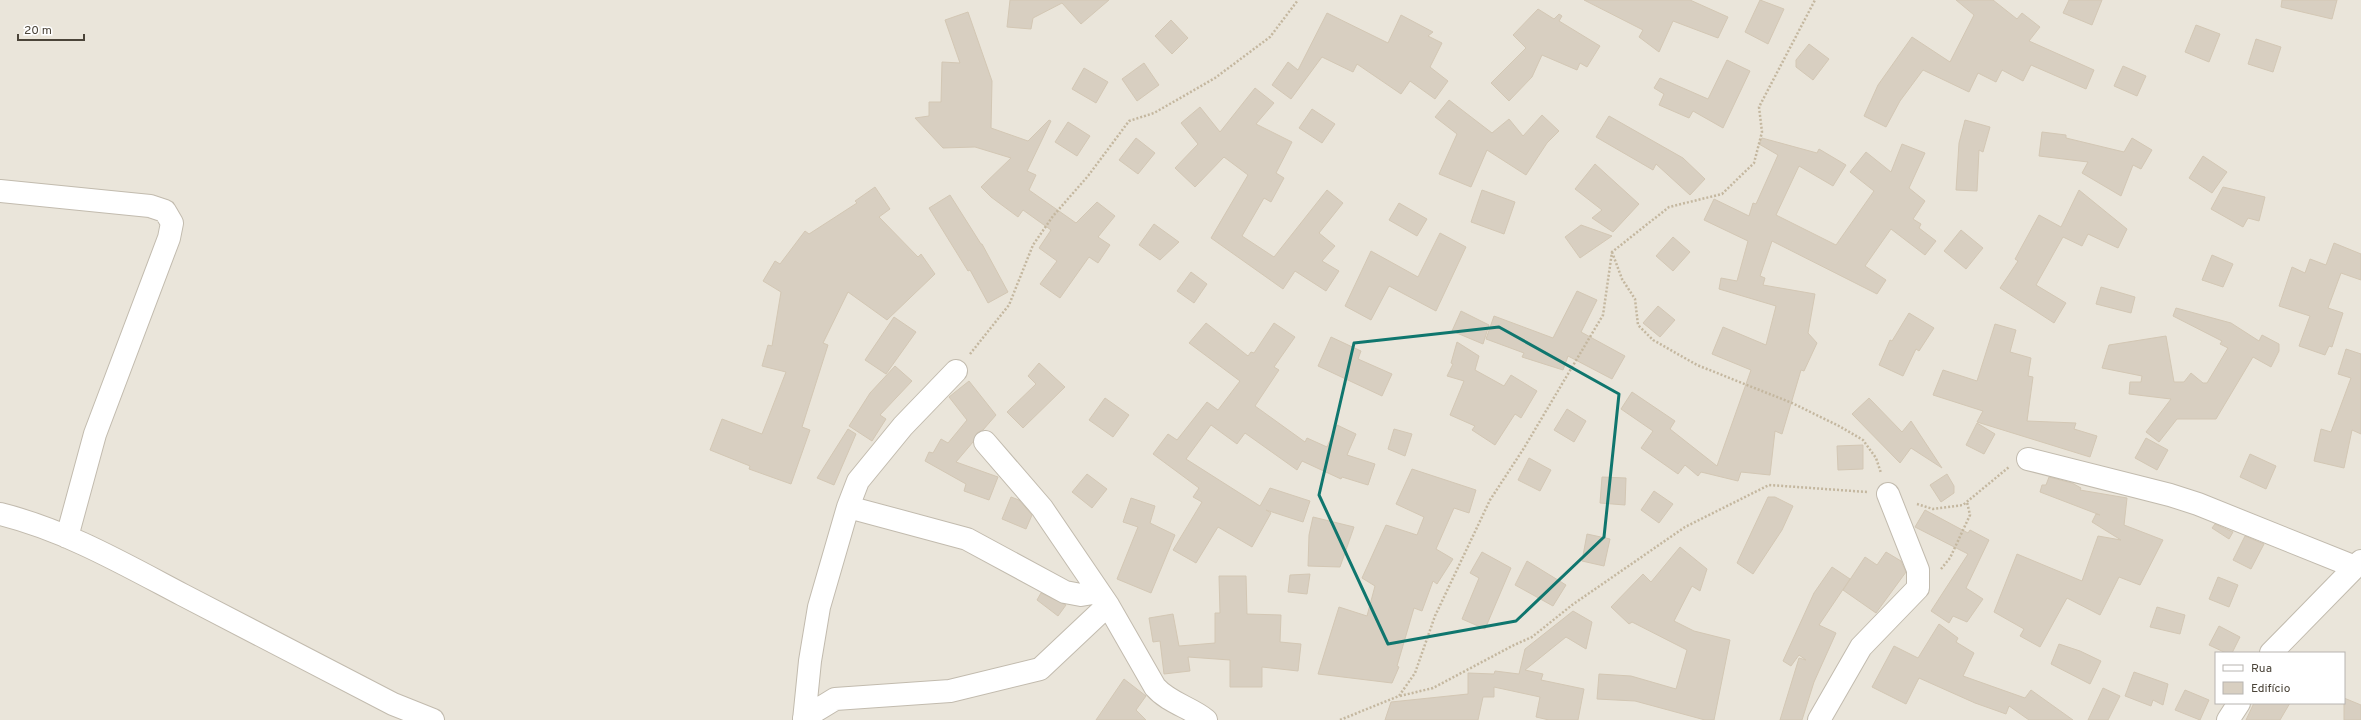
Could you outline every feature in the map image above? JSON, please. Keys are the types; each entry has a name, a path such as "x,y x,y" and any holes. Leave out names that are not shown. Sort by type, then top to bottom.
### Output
{"street":[{"path":"0,191 150,206 165,211 172,223 169,238 158,270 95,434 68,537"},
{"path":"804,719 810,661 819,607 848,507 858,481 878,454 956,371"},
{"path":"985,442 1042,508 1104,598 1155,687 1162,695 1199,714 1206,720"},
{"path":"2028,459 2191,502 2358,564 2272,652"},
{"path":"1819,720 1862,647 1918,588 1918,570 1888,494"},
{"path":"848,507 967,539 1066,592 1104,598"},
{"path":"0,514 20,519 68,537 390,712 433,720"},
{"path":"804,719 835,699 950,691 1040,669 1104,598"},
{"path":"2228,720 2238,704"}],"path":[{"path":"956,371 1009,305 1033,245 1045,228 1088,176 1129,121 1154,113 1215,78 1270,37 1298,0"},
{"path":"1399,696 1415,673 1435,616 1490,500 1524,448 1603,315 1612,252 1669,207 1722,194 1754,164 1762,132 1759,107 1815,0"},
{"path":"1612,252 1622,279 1635,298 1638,325 1653,340 1697,365 1792,403 1863,440 1876,458 1888,494"},
{"path":"1340,720 1399,696 1433,688 1532,637 1572,605 1685,527 1769,485 1888,494 1933,509 1963,505 2008,468 2028,459"},
{"path":"1918,588 1936,575 1950,558 1970,515 1967,502"}],"highlighted area":[{"path":"1499,327 1619,394 1604,537 1516,621 1388,644 1319,495 1354,343"}],"shaded area":[{"path":"0,0 2361,0 2361,720 0,720"}],"building":[{"path":"1010,0 1109,0 1081,24 1062,3 1033,18 1031,29 1007,27"},
{"path":"1584,0 1690,0 1728,17 1718,38 1673,21 1659,52 1639,37 1643,30"},
{"path":"1760,0 1784,9 1768,44 1745,32"},
{"path":"1956,0 1993,0 2017,19 2022,13 2040,27 2029,41 2094,70 2086,89 2031,65 2023,81 2002,70 1996,82 1978,73 1969,92 1923,70 1900,101 1886,127 1864,116 1878,85 1912,37 1950,62 1974,15"},
{"path":"2069,0 2102,0 2092,25 2063,13"},
{"path":"2282,0 2337,0 2332,19 2281,7"},
{"path":"1538,9 1554,19 1559,14 1562,16 1559,21 1600,46 1587,67 1580,63 1577,70 1542,55 1532,77 1509,101 1491,83 1526,48 1513,35"},
{"path":"968,12 992,81 991,128 1028,141 1049,120 1051,121 1027,171 1036,175 1029,190 1076,223 1097,202 1115,216 1098,237 1110,245 1098,263 1089,257 1060,298 1040,284 1057,261 1039,248 1051,230 1023,210 1018,217 991,197 981,187 1011,158 975,147 943,148 915,118 929,116 929,102 941,102 942,62 960,63 945,20"},
{"path":"1327,13 1388,43 1401,15 1433,32 1428,36 1442,43 1430,67 1448,81 1435,99 1410,81 1401,94 1357,64 1353,72 1322,57 1291,99 1272,85 1288,62 1298,70"},
{"path":"1171,20 1188,38 1172,54 1155,36"},
{"path":"2196,25 2220,34 2209,62 2185,52"},
{"path":"2256,39 2281,47 2273,72 2248,64"},
{"path":"1809,44 1829,59 1813,80 1796,67 1796,60"},
{"path":"1727,60 1750,71 1723,128 1693,111 1689,118 1659,105 1664,94 1654,88 1660,78 1708,99"},
{"path":"1144,63 1159,85 1137,101 1122,79"},
{"path":"2123,66 2146,76 2137,96 2114,86"},
{"path":"1084,68 1108,82 1096,103 1072,89"},
{"path":"1255,88 1274,103 1256,124 1292,142 1276,173 1284,178 1271,202 1264,198 1242,236 1274,257 1327,190 1343,203 1319,233 1335,246 1322,261 1339,271 1326,291 1295,271 1283,289 1211,238 1248,175 1224,157 1195,187 1175,168 1198,144 1181,123 1200,107 1220,132"},
{"path":"1449,100 1492,133 1509,119 1523,136 1542,115 1559,131 1547,143 1526,175 1487,150 1471,187 1439,174 1457,134 1435,117"},
{"path":"1312,109 1335,124 1322,143 1299,128"},
{"path":"1609,116 1683,158 1705,179 1690,195 1656,164 1653,170 1596,137"},
{"path":"1965,120 1990,127 1983,152 1979,150 1977,191 1956,190 1959,143"},
{"path":"1068,122 1090,136 1077,156 1055,142"},
{"path":"2042,132 2066,135 2066,138 2124,152 2132,138 2152,150 2141,169 2133,165 2121,196 2082,173 2088,162 2039,156"},
{"path":"1136,138 1155,153 1138,174 1119,160"},
{"path":"1762,138 1817,153 1819,149 1846,165 1833,186 1799,166 1776,215 1836,245 1874,191 1850,172 1866,152 1891,172 1902,144 1925,153 1909,188 1925,201 1913,219 1921,224 1919,228 1936,241 1925,255 1891,229 1865,266 1886,280 1877,294 1772,241 1760,276 1765,278 1763,285 1815,294 1808,333 1817,343 1804,371 1801,370 1782,434 1775,431 1770,475 1741,472 1738,481 1701,472 1698,476 1685,465 1678,474 1641,448 1653,431 1621,409 1632,392 1675,421 1670,429 1717,466 1751,370 1712,354 1723,327 1766,345 1776,306 1719,289 1721,278 1737,281 1748,241 1704,220 1714,199 1749,216 1753,203 1756,204 1778,155 1759,144"},
{"path":"2203,156 2227,172 2212,193 2189,178"},
{"path":"1595,164 1639,204 1613,232 1592,218 1602,210 1575,189"},
{"path":"875,187 890,209 879,217 918,257 921,254 935,274 887,320 848,292 823,343 828,345 802,427 810,430 791,484 749,469 750,466 710,450 722,419 762,434 786,372 762,366 768,345 772,346 781,292 763,281 775,261 780,264 805,231 809,234 857,203 855,201"},
{"path":"2223,187 2265,197 2259,221 2248,218 2243,227 2211,209"},
{"path":"1482,190 1515,202 1504,234 1471,222"},
{"path":"2079,190 2127,229 2118,248 2088,234 2082,246 2063,237 2036,285 2066,303 2054,323 2000,288 2018,261 2015,259 2039,215 2061,227"},
{"path":"950,195 982,244 1008,292 988,303 970,270 968,271 929,208"},
{"path":"1399,203 1427,219 1417,236 1389,220"},
{"path":"1154,224 1179,242 1160,260 1139,245"},
{"path":"1581,225 1612,236 1580,258 1565,237"},
{"path":"1961,230 1983,248 1966,269 1944,251"},
{"path":"1440,233 1466,247 1436,311 1389,286 1371,320 1345,306 1371,251 1418,277"},
{"path":"1673,237 1690,252 1673,271 1656,256"},
{"path":"2334,243 2361,254 2361,280 2341,273 2328,308 2343,313 2332,347 2329,346 2325,355 2299,346 2310,316 2279,306 2292,267 2305,273 2310,259 2326,265"},
{"path":"2212,255 2233,264 2223,287 2202,280"},
{"path":"1191,272 1207,284 1194,303 1177,291"},
{"path":"2101,287 2135,297 2131,313 2096,304"},
{"path":"1577,291 1597,300 1581,332 1625,356 1612,379 1568,356 1563,370 1522,357 1524,353 1486,339 1494,316 1553,338"},
{"path":"1658,306 1675,320 1660,337 1643,323"},
{"path":"2176,308 2231,323 2259,341 2262,335 2279,344 2279,351 2271,367 2253,357 2216,419 2177,419 2159,442 2146,432 2171,399 2129,394 2130,382 2141,382 2142,376 2102,368 2109,345 2166,336 2174,382 2184,382 2191,373 2203,383 2207,383 2228,348 2220,344 2222,341 2173,316"},
{"path":"1461,311 1489,325 1483,344 1452,331"},
{"path":"1909,313 1934,328 1919,351 1916,349 1903,376 1879,365 1890,340 1892,341"},
{"path":"894,317 916,332 886,374 865,360"},
{"path":"1206,323 1248,356 1251,352 1254,353 1274,323 1295,337 1274,367 1279,370 1255,406 1305,442 1307,438 1327,447 1337,425 1356,434 1347,455 1375,464 1368,485 1342,477 1341,479 1302,461 1297,470 1245,433 1237,444 1211,425 1186,459 1260,506 1270,488 1310,501 1303,522 1266,510 1271,513 1252,547 1218,527 1196,563 1173,550 1202,502 1193,497 1199,488 1153,454 1168,434 1177,440 1207,402 1218,410 1240,381 1189,343"},
{"path":"1995,324 2016,330 2010,352 2031,358 2028,376 2033,377 2027,421 2076,423 2074,429 2097,436 2090,457 1977,422 1983,411 1933,395 1943,370 1977,381"},
{"path":"1331,337 1361,351 1358,359 1392,374 1382,396 1318,366"},
{"path":"1457,342 1479,356 1475,370 1504,386 1511,375 1537,391 1521,418 1515,414 1495,445 1472,430 1475,426 1450,415 1464,381 1447,376 1453,364 1451,363"},
{"path":"2346,349 2361,354 2361,434 2352,430 2344,468 2314,461 2321,429 2331,432 2351,378 2338,374"},
{"path":"1039,363 1065,387 1023,428 1007,412 1036,384 1028,376"},
{"path":"895,366 912,381 880,415 886,419 872,441 849,426 870,393"},
{"path":"969,381 996,415 983,430 977,433 973,442 956,462 998,477 989,500 964,491 966,484 925,461 929,452 933,453 941,439 948,443 967,420 949,397"},
{"path":"1105,398 1129,415 1113,437 1089,420"},
{"path":"1869,398 1902,432 1911,421 1942,468 1911,448 1900,463 1852,414"},
{"path":"1567,409 1586,421 1574,442 1554,430"},
{"path":"1977,423 1995,434 1984,454 1966,445"},
{"path":"848,429 856,434 834,485 817,478"},
{"path":"1394,429 1412,434 1405,456 1388,449"},
{"path":"2146,438 2168,450 2157,470 2135,458"},
{"path":"1863,445 1863,469 1838,470 1837,446"},
{"path":"2250,454 2276,466 2266,489 2240,477"},
{"path":"1529,458 1551,470 1540,491 1518,480"},
{"path":"1412,469 1476,490 1469,513 1454,508 1436,549 1453,559 1437,584 1433,581 1422,611 1414,608 1397,666 1399,667 1392,683 1318,674 1339,607 1367,616 1375,586 1362,578 1386,525 1417,535 1424,517 1396,504"},
{"path":"1087,474 1107,489 1092,508 1072,492"},
{"path":"1947,474 1954,486 1954,493 1941,502 1930,485"},
{"path":"1602,477 1626,478 1625,505 1600,503"},
{"path":"2049,477 2072,483 2081,488 2080,490 2127,498 2124,525 2163,540 2140,585 2119,577 2100,615 2067,598 2040,647 2020,636 2024,629 1994,612 2017,554 2082,581 2098,536 2121,540 2092,522 2096,514 2100,515 2040,492 2042,485 2046,485"},
{"path":"1654,491 1673,504 1659,523 1641,510"},
{"path":"1011,497 1019,500 1032,515 1026,529 1002,519"},
{"path":"1768,497 1775,497 1793,506 1782,530 1753,574 1737,563"},
{"path":"1131,498 1155,506 1150,523 1175,535 1151,593 1117,579 1138,527 1123,522"},
{"path":"1925,510 1968,533 1970,530 1989,540 1966,588 1983,599 1967,622 1953,616 1949,623 1931,611 1968,554 1915,527"},
{"path":"1313,517 1354,527 1340,567 1308,566 1309,535"},
{"path":"2215,524 2233,532 2229,539 2212,528"},
{"path":"1587,534 1610,539 1604,566 1582,561"},
{"path":"2245,536 2264,544 2251,569 2233,560"},
{"path":"1680,547 1707,569 1700,591 1692,586 1674,621 1694,631 1730,640 1714,720 1705,720 1635,701 1597,699 1599,674 1631,676 1676,689 1687,650 1632,622 1629,624 1611,607 1643,574 1651,582"},
{"path":"1482,552 1511,568 1485,629 1462,619 1479,578 1470,573"},
{"path":"1886,552 1901,561 1906,572 1876,613 1843,590 1865,557 1877,565"},
{"path":"1527,561 1566,585 1553,606 1515,585"},
{"path":"1832,567 1850,579 1819,625 1836,633 1814,682 1802,720 1780,720 1799,658 1806,660 1799,655 1791,666 1783,661 1814,593"},
{"path":"1310,574 1307,594 1288,592 1290,575"},
{"path":"1219,576 1246,576 1247,614 1281,615 1280,642 1301,644 1298,671 1262,667 1262,687 1230,687 1230,660 1188,657 1190,671 1164,674 1160,641 1153,642 1149,618 1173,614 1179,646 1215,643 1215,613 1220,613"},
{"path":"2218,577 2238,585 2229,607 2209,599"},
{"path":"1041,593 1066,605 1058,616 1037,600"},
{"path":"2157,607 2185,615 2180,634 2150,627"},
{"path":"1573,611 1592,622 1586,649 1566,637 1525,670 1543,674 1541,680 1584,689 1578,720 1549,720 1536,717 1540,697 1494,687 1494,697 1483,697 1478,720 1385,720 1391,702 1468,694 1468,673 1494,674 1495,671 1519,674 1525,649"},
{"path":"1939,624 1958,638 1956,642 1974,653 1963,676 2025,698 2031,690 2073,720 2029,720 2009,706 2006,714 1975,703 1919,678 1906,704 1872,687 1894,646 1918,658"},
{"path":"2219,626 2240,637 2232,652 2224,652 2209,645"},
{"path":"2059,644 2080,651 2101,661 2090,684 2051,664"},
{"path":"2134,672 2168,684 2163,705 2153,700 2151,706 2125,696"},
{"path":"1124,679 1146,696 1136,710 1146,720 1096,720"},
{"path":"2103,688 2120,696 2108,720 2088,720"},
{"path":"2185,690 2209,700 2200,720 2175,710"},
{"path":"2345,698 2361,705 2361,720 2344,720"},
{"path":"2254,704 2289,704 2280,720 2246,720"}]}
